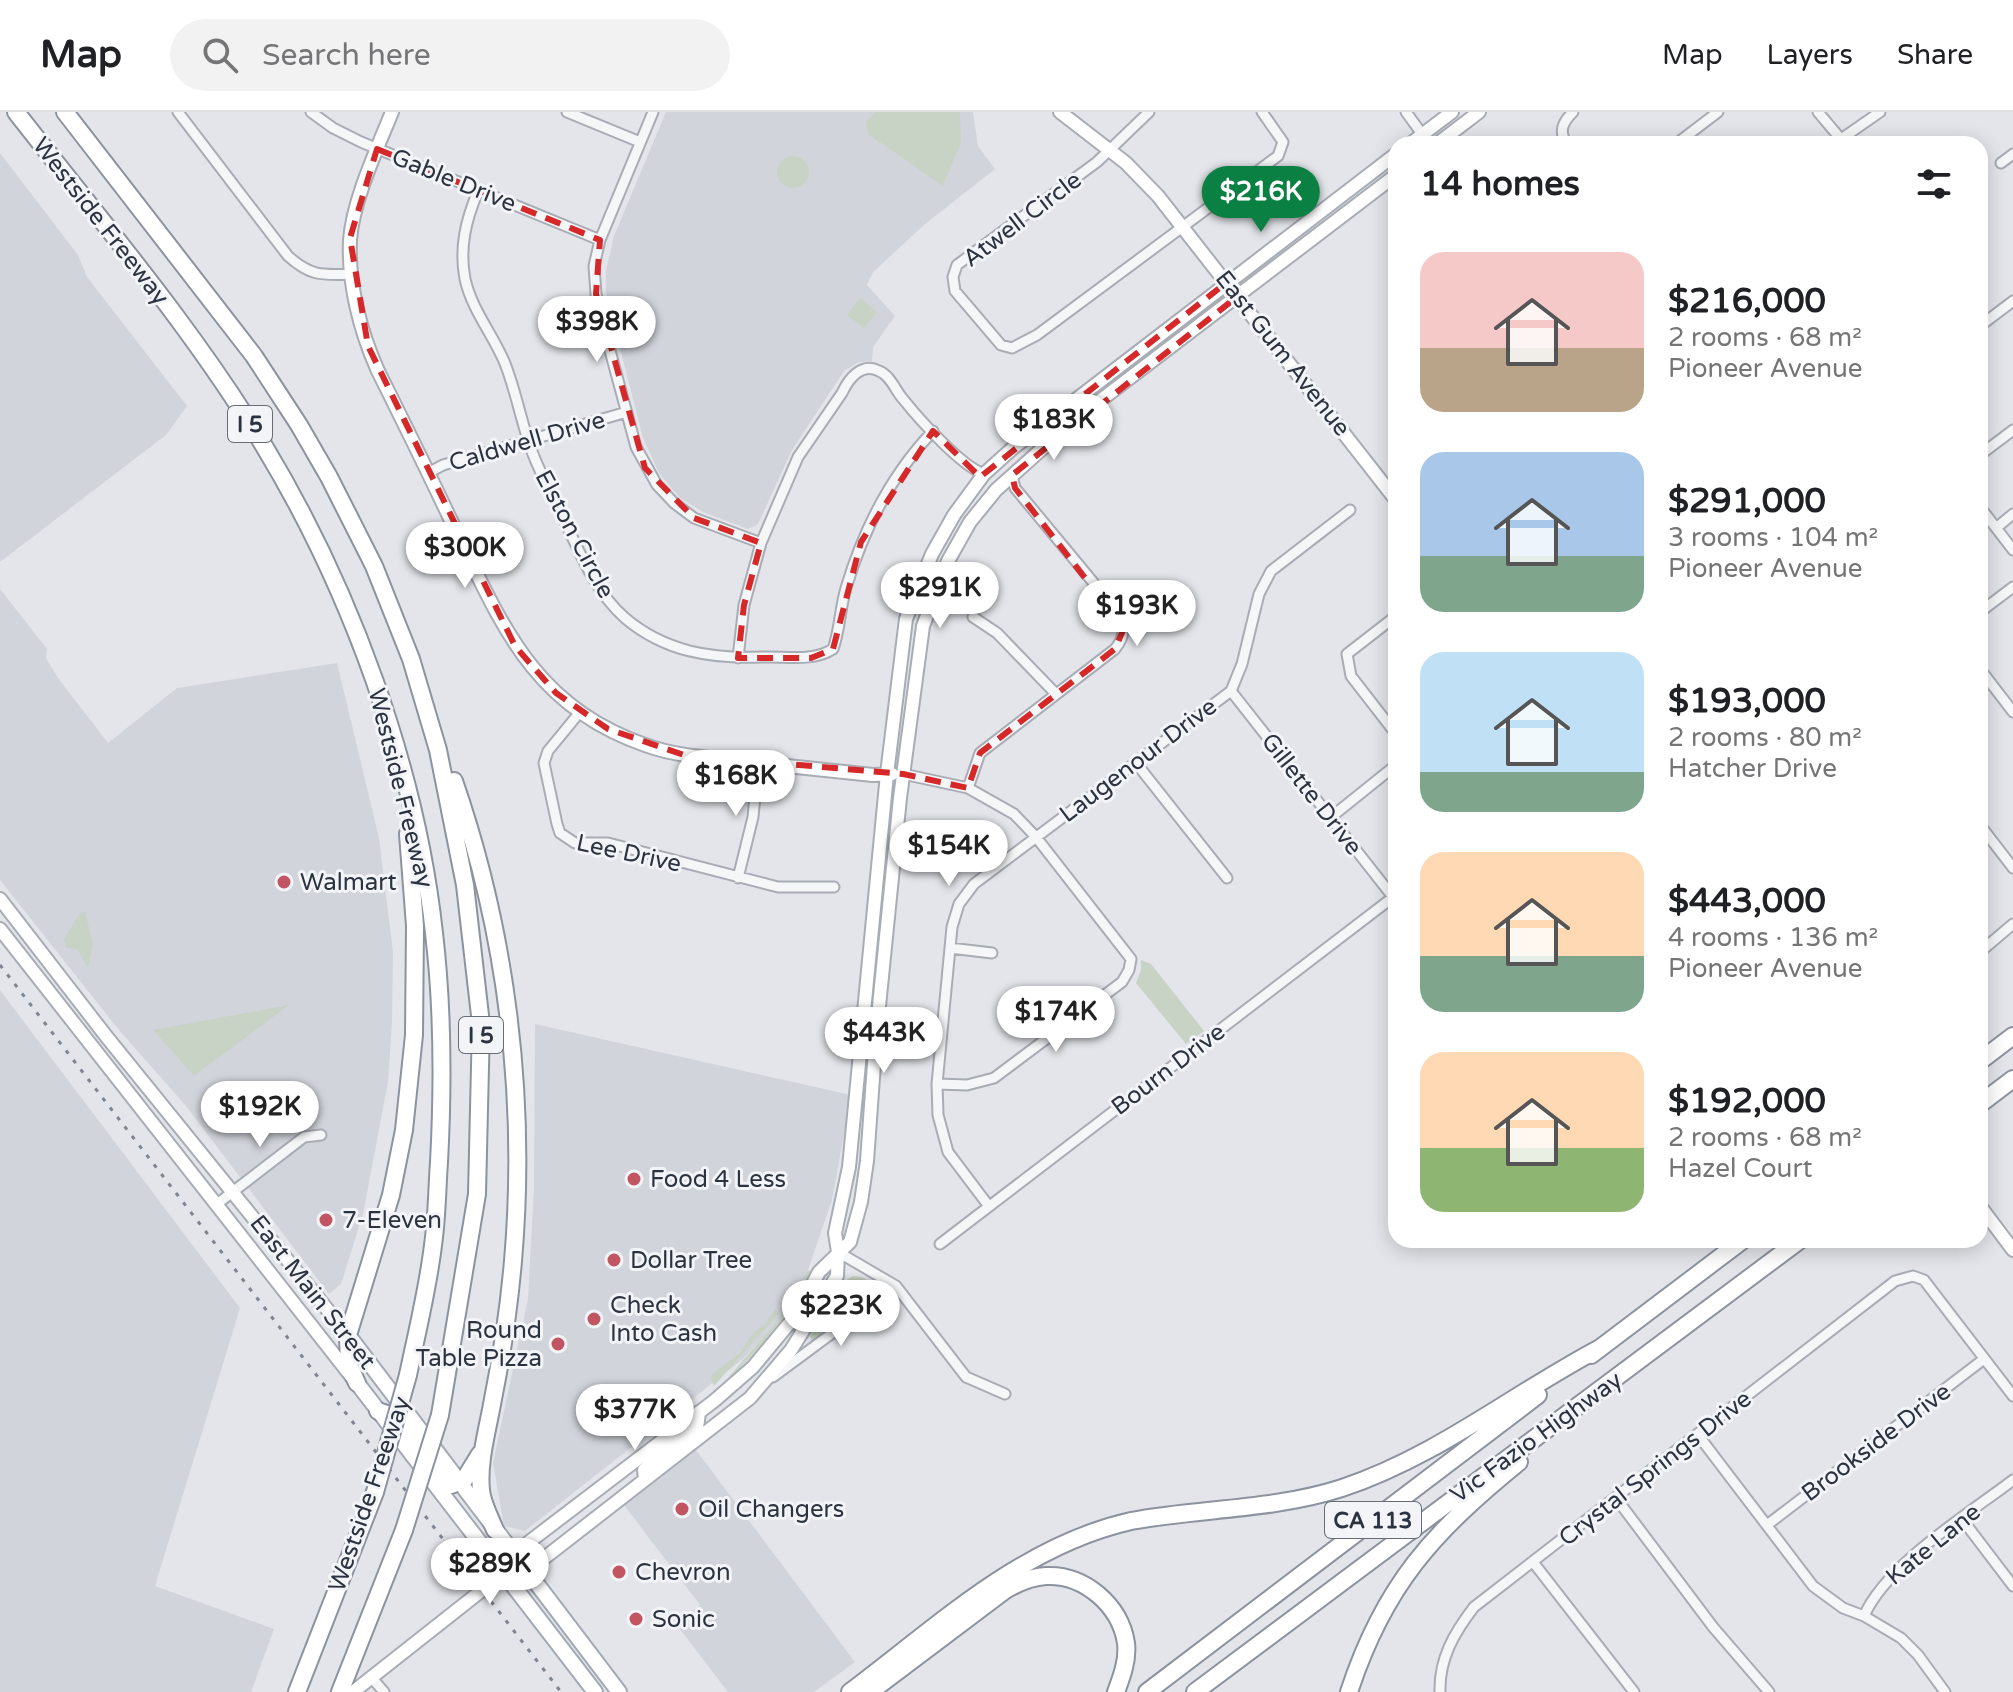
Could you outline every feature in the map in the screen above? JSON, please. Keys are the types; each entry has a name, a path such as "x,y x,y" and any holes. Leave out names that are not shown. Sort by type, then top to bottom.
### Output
{"highway":[{"name":"Westside Freeway","path":"16,112 196,345 264,446 322,550 347,607 387,721 419,839 434,934 443,1095 434,1245 408,1375 375,1492 298,1690"},
{"name":"Westside Freeway","path":"65,112 254,356 299,425 353,523 374,566 411,659 438,750 453,820 474,949 481,1024 477,1194 440,1415 404,1530 340,1692"},
{"path":"411,659 466,816 480,867 506,992 512,1054 518,1151 513,1261 501,1357 484,1445 481,1492 495,1530"},
{"path":"357,1383 349,1365 348,1335 391,1195 404,1130 414,1035 415,926 404,780"},
{"path":"1988,1055 2013,1036"},
{"path":"1988,1098 2013,1079"},
{"name":"Vic Fazio Highway","path":"1147,1692 1732,1248"},
{"name":"Vic Fazio Highway","path":"1195,1692 1789,1248"},
{"path":"850,1692 998,1581 1045,1551 1131,1521 1314,1496 1370,1478 1426,1452 1600,1348"},
{"path":"378,1411 398,1418 448,1483 454,1485 460,1483 474,1465 484,1445"},
{"path":"1349,1692 1378,1617 1417,1560 1472,1501 1522,1459 1550,1429"},
{"path":"870,1692 1004,1591 1022,1581 1047,1576 1070,1579 1092,1589 1110,1606 1122,1626 1126,1645 1125,1667 1116,1692"}],"main road":[{"path":"392,112 362,189 350,238 359,318 368,346 428,473 515,646 543,681 580,712 608,729 647,746 684,755 903,774"},
{"name":"East Gum Avenue","path":"1060,112 1109,150 1158,196 1185,227 1388,490"},
{"path":"1420,136 1452,112"},
{"path":"1448,136 1479,112"},
{"path":"519,1561 543,1559 740,1407 766,1381 811,1321 837,1276 835,1233 849,1167 887,774 906,619 932,554 954,515 984,474 1013,448 1388,160"},
{"path":"353,1692 519,1561 529,1542 753,1367 797,1314 819,1272 850,1242 861,1202 903,774 923,626 948,561 970,522 996,490 1072,422 1388,181"},
{"name":"East Main Street","path":"0,899 106,1036 348,1335 619,1692"},
{"name":"East Main Street","path":"0,929 595,1692"},
{"path":"860,1042 869,1049 863,1122 868,1135"},
{"path":"1988,1217 2013,1250"},
{"path":"673,1458 677,1445 697,1428 699,1412"},
{"path":"645,1479 644,1470 664,1452 674,1431"}],"street":[{"path":"178,112 288,256 303,270 318,275 353,274"},
{"name":"Gable Drive","path":"311,112 333,128 377,149 600,240"},
{"path":"567,112 640,142"},
{"path":"653,112 600,240 594,266 596,294 636,447 645,468 674,503 694,518 761,543"},
{"path":"1109,150 1149,112"},
{"path":"1185,227 1278,156 1283,142 1262,112"},
{"path":"1406,112 1422,134"},
{"path":"1564,136 1564,121 1573,112"},
{"path":"1686,136 1718,112"},
{"path":"1818,112 1836,136"},
{"path":"1848,136 1880,112"},
{"name":"Atwell Circle","path":"1109,150 957,265 953,277 955,291 1001,345 1012,348 1025,343 1185,227"},
{"path":"2001,163 2013,154"},
{"name":"Elston Circle","path":"478,191 468,215 462,247 465,279 472,304 503,359 528,440 589,570 623,616 650,636 666,644 715,657 796,655 811,658 833,649 845,591 861,542 882,501 917,447 933,431"},
{"path":"1988,319 2013,301"},
{"path":"738,658 744,605 761,543 798,457 848,381 858,371 870,367 882,372 901,398 933,431 973,470 984,474"},
{"name":"Caldwell Drive","path":"428,473 443,465 627,412"},
{"path":"1988,449 2013,430"},
{"path":"968,788 980,753 1115,649 1124,628 1121,617 1015,488 1012,475"},
{"path":"1231,691 1242,664 1259,594 1271,571 1350,510"},
{"path":"1996,528 2013,514"},
{"path":"1988,518 2013,550"},
{"path":"1988,606 2013,587"},
{"path":"973,617 997,633 1056,694"},
{"path":"1388,622 1347,654 1351,676 1388,724"},
{"path":"1988,679 2013,712"},
{"name":"Laugenour Drive","path":"988,1205 948,1152 938,1115 937,1084 950,948 955,914 963,897 974,884 1231,691"},
{"name":"Gillette Drive","path":"1231,691 1388,889"},
{"name":"Lee Drive","path":"580,712 548,751 544,763 560,833 575,843 608,843 778,887 834,887"},
{"path":"738,878 753,817 758,763"},
{"path":"1136,763 1227,878"},
{"path":"1330,818 1388,771"},
{"path":"903,774 968,788 1004,806 1036,837 1131,959 1122,982 994,1078 967,1085 937,1084"},
{"path":"1988,835 2013,868"},
{"name":"Bourn Drive","path":"940,1244 1388,901"},
{"path":"1988,945 2013,924"},
{"path":"950,948 992,953"},
{"path":"217,1204 304,1137 321,1135"},
{"path":"838,1252 896,1286 966,1377 1005,1394"},
{"name":"Crystal Springs Drive","path":"1440,1692 1440,1676 1456,1631 1474,1607 1895,1281 1913,1276 1924,1280 1984,1359"},
{"path":"766,1381 896,1286"},
{"path":"1984,1359 2013,1396"},
{"name":"Brookside Drive","path":"1767,1525 1984,1359"},
{"path":"1698,1435 1813,1586 1843,1608 1864,1616 1901,1638 1918,1655 1945,1692"},
{"name":"Kate Lane","path":"1864,1616 1875,1594 1892,1574 2013,1480"},
{"path":"1616,1498 1713,1627 1769,1692"},
{"path":"1962,1519 2013,1586"},
{"path":"1533,1562 1634,1692"},
{"path":"372,1678 384,1692"}],"highlighted area":[{"path":"377,149 600,240 596,294 645,468 694,518 761,543 744,605 738,658 811,658 833,649 861,542 933,431 980,477 1227,282 1238,296 1012,475 1015,488 1124,628 1115,649 980,753 968,788 903,774 684,755 608,729 556,693 515,646 368,346 350,238"}],"shaded area":[{"path":"666,112 973,112 978,146 995,169 924,225 873,272 867,285 895,316 873,347 872,361 859,362 844,371 792,450 758,524 748,529 703,512 680,498 659,473 643,438 606,293 606,271 614,236"},
{"path":"0,153 78,255 87,277 187,406 166,435 0,562"},
{"path":"0,589 47,649 46,658 58,678 108,743 177,688 337,663 379,838 393,953 388,1082 363,1214 341,1284 329,1294 186,1106 119,1030 0,880"},
{"path":"0,990 240,1308 155,1586 274,1629 251,1692 0,1692"},
{"path":"535,1024 851,1095 832,1200 799,1296 743,1359 525,1531 504,1526 493,1463 528,1299 534,1188"},
{"path":"696,1450 855,1662 814,1692 728,1692 676,1624 700,1605 624,1505"}],"green space":[{"path":"875,112 960,112 961,142 943,186 868,134 866,122"},
{"path":"793,156 805,160 809,172 805,184 793,188 781,184 777,172 781,160"},
{"path":"860,298 877,312 864,328 847,315"},
{"path":"85,912 93,944 88,968 78,950 66,947 64,939 80,913"},
{"path":"1141,960 1151,964 1204,1031 1186,1044 1136,983"},
{"path":"289,1005 194,1076 153,1030"},
{"path":"808,1270 811,1271 802,1289 773,1331 727,1379 781,1316"},
{"path":"853,1276 862,1277 876,1286 875,1294 813,1342 810,1337 842,1283"},
{"path":"775,1310 779,1313 714,1386 712,1374 740,1353 752,1334 765,1324"}],"railway":[{"path":"0,965 561,1692"}],"place":[{"name":"Walmart","path":"284,882"},
{"name":"Food 4 Less","path":"634,1179"},
{"name":"7-Eleven","path":"326,1220"},
{"name":"Dollar Tree","path":"614,1260"},
{"name":"Check Into Cash","path":"594,1319"},
{"name":"Round Table Pizza","path":"558,1344"},
{"name":"Oil Changers","path":"682,1509"},
{"name":"Chevron","path":"619,1572"},
{"name":"Sonic","path":"636,1619"}]}
